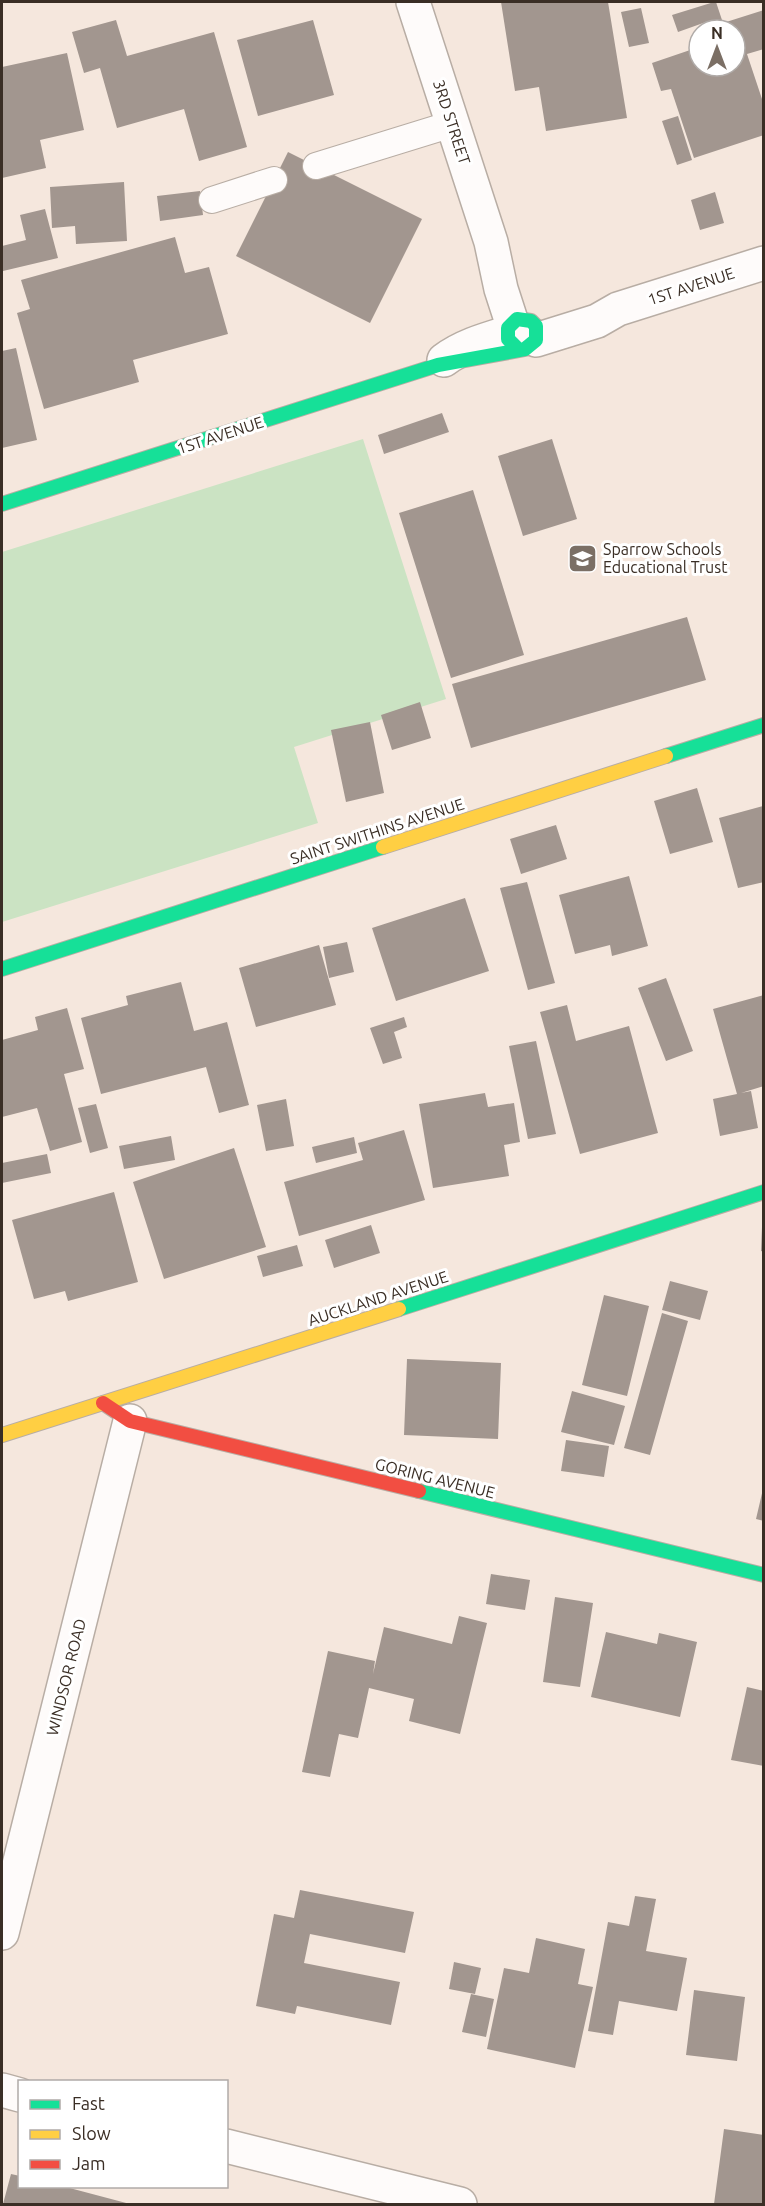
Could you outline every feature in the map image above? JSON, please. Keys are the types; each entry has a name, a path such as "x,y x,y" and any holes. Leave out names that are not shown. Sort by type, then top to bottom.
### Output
{"street":[{"name":"3RD STREET","path":"413,2 491,242 501,289 523,332"},
{"name":"1ST AVENUE","path":"2,504 438,365 469,345 523,332 597,321 618,309 764,263"},
{"name":"SAINT SWITHINS AVENUE","path":"2,969 764,725"},
{"name":"AUCKLAND AVENUE","path":"2,1435 764,1192"},
{"name":"GORING AVENUE","path":"103,1403 130,1421 764,1575"},
{"name":"WINDSOR ROAD","path":"2,1933 130,1421"},
{"path":"2,2090 18,2094"},
{"path":"228,2147 460,2205"}],"lane":[{"path":"316,166 452,123"},
{"path":"212,200 274,180"}],"green space":[{"path":"363,439 446,699 294,747 318,823 2,922 2,552"}],"building":[{"path":"501,2 608,2 627,118 546,131 539,87 515,91"},
{"path":"716,2 721,18 687,18 687,29 678,32 672,15"},
{"path":"641,8 649,43 629,47 621,12"},
{"path":"764,10 764,49 747,54 747,18 739,18"},
{"path":"116,20 127,56 214,32 247,147 199,161 184,109 117,128 100,68 84,73 72,32"},
{"path":"313,20 334,95 258,116 237,40"},
{"path":"687,51 687,78 747,78 747,54 764,105 764,135 694,158 671,89 661,91 652,63"},
{"path":"67,53 84,130 40,140 46,168 2,178 2,67"},
{"path":"678,116 692,160 677,165 662,121"},
{"path":"288,152 422,219 370,323 236,256"},
{"path":"124,182 127,241 76,244 75,226 52,228 50,187"},
{"path":"200,191 203,215 160,221 157,196"},
{"path":"715,192 724,223 700,230 691,200"},
{"path":"45,209 58,258 3,271 2,246 26,240 20,215"},
{"path":"175,237 185,273 209,267 228,334 133,360 139,382 44,409 17,313 30,309 21,280"},
{"path":"16,348 37,440 2,448 2,351"},
{"path":"442,413 449,432 384,454 378,435"},
{"path":"552,439 577,519 523,536 498,456"},
{"path":"473,490 524,655 451,678 399,513"},
{"path":"687,617 706,680 471,748 452,684"},
{"path":"420,702 431,738 392,750 381,715"},
{"path":"370,722 384,793 346,802 331,730"},
{"path":"697,788 713,842 670,854 654,801"},
{"path":"763,806 764,882 738,888 719,818"},
{"path":"556,825 567,859 521,874 510,839"},
{"path":"629,876 648,946 612,956 610,945 575,954 559,895"},
{"path":"527,882 555,983 528,990 500,888"},
{"path":"465,898 489,971 396,1001 372,928"},
{"path":"347,942 354,972 329,978 323,947"},
{"path":"319,945 336,1005 256,1027 239,968"},
{"path":"666,978 693,1051 666,1061 638,988"},
{"path":"181,982 194,1031 227,1022 249,1105 219,1113 206,1067 101,1094 81,1018 128,1005 126,996"},
{"path":"764,995 764,1086 741,1093 751,1091 758,1128 720,1136 713,1099 737,1094 713,1009"},
{"path":"567,1005 576,1041 629,1026 658,1133 580,1154 540,1012"},
{"path":"67,1008 84,1069 64,1074 82,1142 50,1151 37,1108 2,1117 2,1040 38,1030 35,1017"},
{"path":"404,1017 407,1027 394,1032 402,1058 383,1064 370,1028"},
{"path":"536,1041 556,1134 528,1139 509,1046"},
{"path":"485,1093 488,1107 514,1103 520,1142 504,1145 509,1176 433,1188 419,1104"},
{"path":"286,1099 294,1146 266,1151 257,1105"},
{"path":"96,1104 108,1148 90,1153 78,1108"},
{"path":"404,1130 425,1200 299,1236 284,1182 363,1160 358,1143"},
{"path":"171,1136 175,1160 124,1169 119,1146"},
{"path":"354,1137 357,1153 316,1163 312,1147"},
{"path":"234,1148 266,1247 164,1279 133,1182"},
{"path":"47,1154 51,1173 2,1183 2,1163"},
{"path":"114,1192 138,1282 68,1301 65,1291 34,1299 12,1220"},
{"path":"371,1225 380,1253 334,1268 325,1240"},
{"path":"762,1227 764,1227 764,1252 761,1251"},
{"path":"297,1245 303,1266 263,1277 257,1256"},
{"path":"670,1281 708,1291 700,1320 662,1310"},
{"path":"604,1295 649,1306 627,1396 582,1385"},
{"path":"662,1313 688,1321 650,1455 624,1448"},
{"path":"407,1359 501,1363 498,1439 404,1435"},
{"path":"572,1391 625,1406 614,1445 561,1432"},
{"path":"566,1440 609,1446 604,1477 561,1471"},
{"path":"764,1489 764,1521 756,1519"},
{"path":"491,1574 530,1580 525,1610 486,1604"},
{"path":"555,1597 593,1603 580,1687 543,1682"},
{"path":"459,1616 487,1623 460,1734 409,1721 414,1699 369,1688 358,1738 339,1734 330,1777 302,1772 328,1651 375,1661 373,1674 384,1627 452,1644"},
{"path":"606,1632 657,1644 659,1633 697,1642 680,1717 591,1697"},
{"path":"747,1687 764,1691 764,1766 731,1760"},
{"path":"300,1890 414,1912 405,1953 310,1934 304,1963 400,1982 391,2025 297,2006 295,2014 256,2006 274,1914 294,1918"},
{"path":"635,1896 656,1899 646,1951 687,1958 677,2011 619,2001 613,2035 588,2031 608,1922 629,1926"},
{"path":"536,1938 585,1949 578,1984 593,1987 575,2068 487,2049 504,1968 529,1973"},
{"path":"454,1962 481,1968 475,1994 449,1989"},
{"path":"694,1990 745,1997 737,2061 686,2055"},
{"path":"471,1994 494,1999 486,2037 462,2032"},
{"path":"724,2129 764,2135 764,2204 714,2204"},
{"path":"11,2174 18,2176 18,2188 70,2188 130,2204 3,2204"}],"traffic: fast":[{"path":"2,504 438,365 525,349 536,340 536,326 531,321 517,319 508,328 508,339 518,349"},
{"path":"666,756 764,725"},
{"path":"2,969 383,847"},
{"path":"399,1309 764,1192"},
{"path":"419,1491 764,1575"}],"traffic: slow":[{"path":"383,847 666,756"},
{"path":"2,1435 399,1309"}],"traffic: jam":[{"path":"103,1403 130,1421 419,1491"}],"place":[{"name":"Sparrow Schools Educational Trust","path":"582,558"}]}
